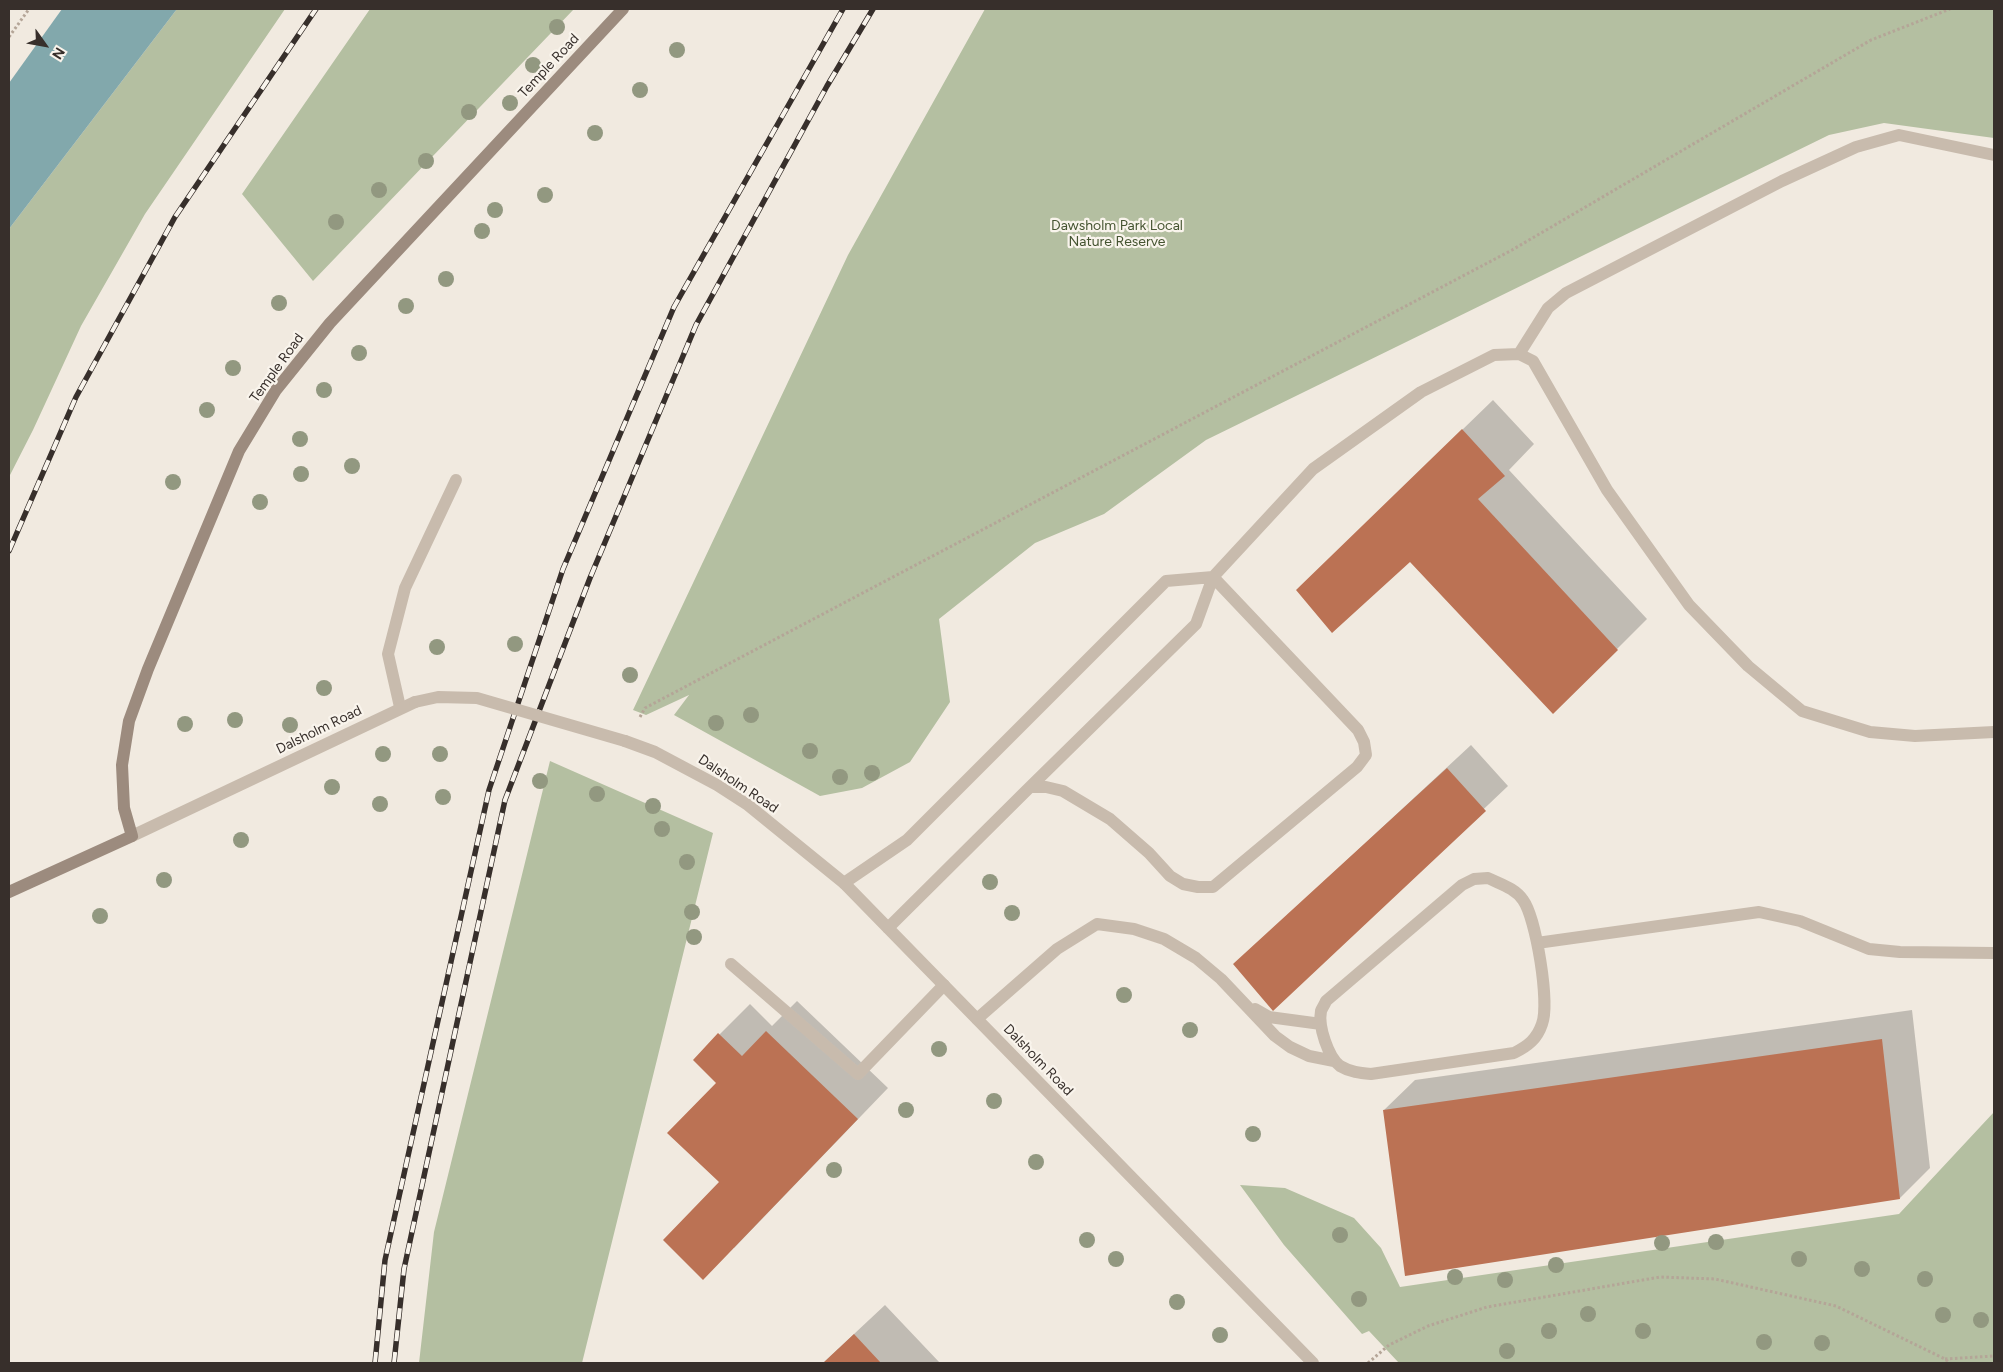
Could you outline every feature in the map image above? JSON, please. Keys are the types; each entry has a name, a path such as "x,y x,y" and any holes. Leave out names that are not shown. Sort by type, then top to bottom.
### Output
{"street":[{"name":"Temple Road","path":"132,836 124,808 122,765 129,721 148,669 240,451 276,390 330,323 623,9"},
{"path":"1519,354 1548,308 1566,293 1782,181 1856,147 1899,135 1994,155"},
{"path":"888,928 1196,624 1213,576 1313,469 1421,392 1494,355 1519,354 1533,361 1607,490 1688,605 1748,666 1802,711 1870,732 1915,736 1994,732"},
{"path":"400,707 388,654 405,588 456,480"},
{"path":"1030,787 1046,787 1063,791 1110,819 1149,853 1170,876 1183,884 1213,887 1357,767 1366,755 1364,742 1358,730 1213,576"},
{"path":"844,883 907,840 1166,581 1213,576"},
{"name":"Dalsholm Road","path":"9,892 132,836 414,702 438,697 477,698 625,741 655,752 684,766 725,790 748,805 844,883 1313,1363"},
{"path":"977,1019 1057,949 1097,924 1134,929 1164,939 1196,958 1221,979 1276,1036 1290,1047 1309,1056 1334,1061 1350,1071 1371,1074 1514,1053 1527,1046 1536,1038 1546,1010 1537,944 1529,910 1522,899 1512,889 1488,878 1474,879 1462,885 1326,1000 1321,1011 1322,1024 1328,1050 1334,1061"},
{"path":"1537,944 1759,912 1800,921 1869,948 1900,952 1994,953"},
{"path":"731,964 858,1074 944,985"},
{"path":"1246,1004 1269,1017 1322,1024"}],"path":[{"path":"9,37 29,9"},
{"path":"625,741 645,708 1512,250 1871,40 1950,9"},
{"path":"1368,1363 1389,1346 1428,1326 1486,1307 1660,1277 1715,1279 1836,1306 1950,1363"},
{"path":"1945,1359 1994,1356"}],"green space":[{"path":"177,9 285,9 145,214 81,326 9,477 9,229"},
{"path":"370,9 574,9 313,281 242,194"},
{"name":"Dawsholm Park Local Nature Reserve","path":"985,9 1994,9 1994,138 1884,123 1829,135 1206,440 1104,514 1035,543 939,619 950,702 910,762 862,788 820,796 674,715 689,695 646,715 633,710 848,255"},
{"path":"550,761 713,833 582,1363 419,1363 434,1232"},
{"path":"1994,1112 1994,1363 1399,1363 1369,1331 1362,1334 1284,1245 1240,1185 1285,1188 1354,1218 1381,1248 1400,1287 1899,1214"}],"water":[{"path":"62,9 177,9 9,229 9,83"}],"building":[{"path":"1462,429 1505,476 1478,499 1618,650 1553,714 1410,562 1332,633 1296,590"},
{"path":"1447,768 1486,811 1273,1011 1233,964"},
{"path":"766,1031 858,1119 703,1280 663,1240 719,1182 667,1133 716,1083 693,1060 718,1033 742,1056"},
{"path":"1882,1039 1900,1199 1405,1276 1383,1110"},
{"path":"854,1334 881,1363 823,1363"}],"railway":[{"path":"9,551 76,397 175,217 316,9"},
{"path":"375,1363 385,1260 489,790 563,569 674,307 843,9"},
{"path":"394,1363 404,1269 505,800 590,578 696,325 827,86 873,9"}]}
